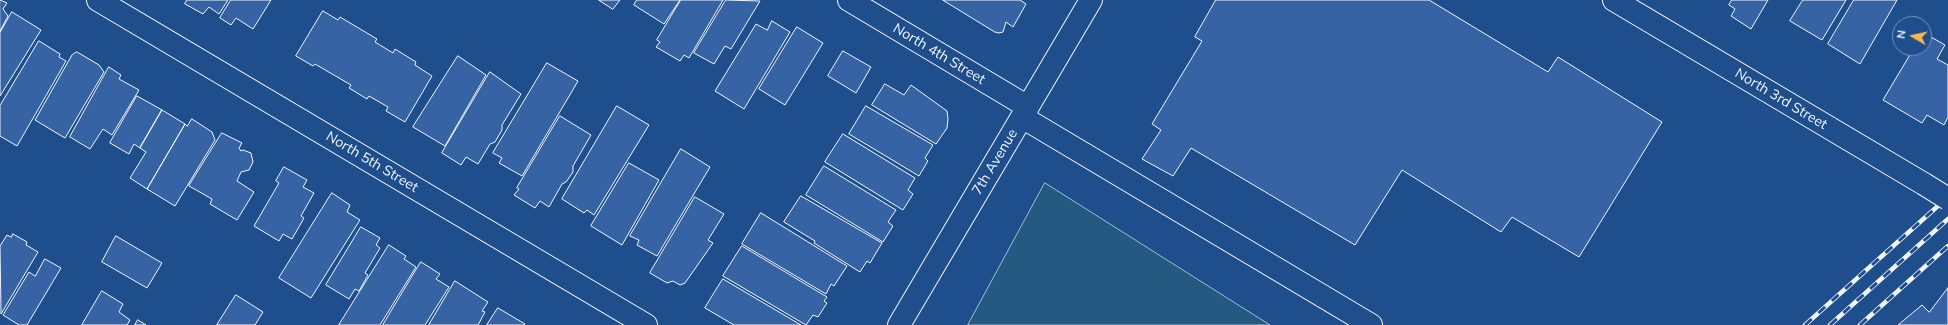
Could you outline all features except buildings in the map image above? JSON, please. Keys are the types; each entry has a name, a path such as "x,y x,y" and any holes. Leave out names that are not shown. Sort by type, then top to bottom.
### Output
{"street":[{"name":"North 5th Street","path":"98,0 646,325"},
{"name":"North 4th Street","path":"849,0 1025,112 1371,325"},
{"name":"7th Avenue","path":"899,325 1091,0"},
{"name":"North 3rd Street","path":"1614,0 1948,199"}],"shaded area":[{"path":"1045,183 1251,313 1270,325 968,325"}],"railway":[{"path":"1805,325 1948,197"},
{"path":"1830,325 1948,219"},
{"path":"1860,325 1948,246"}]}
